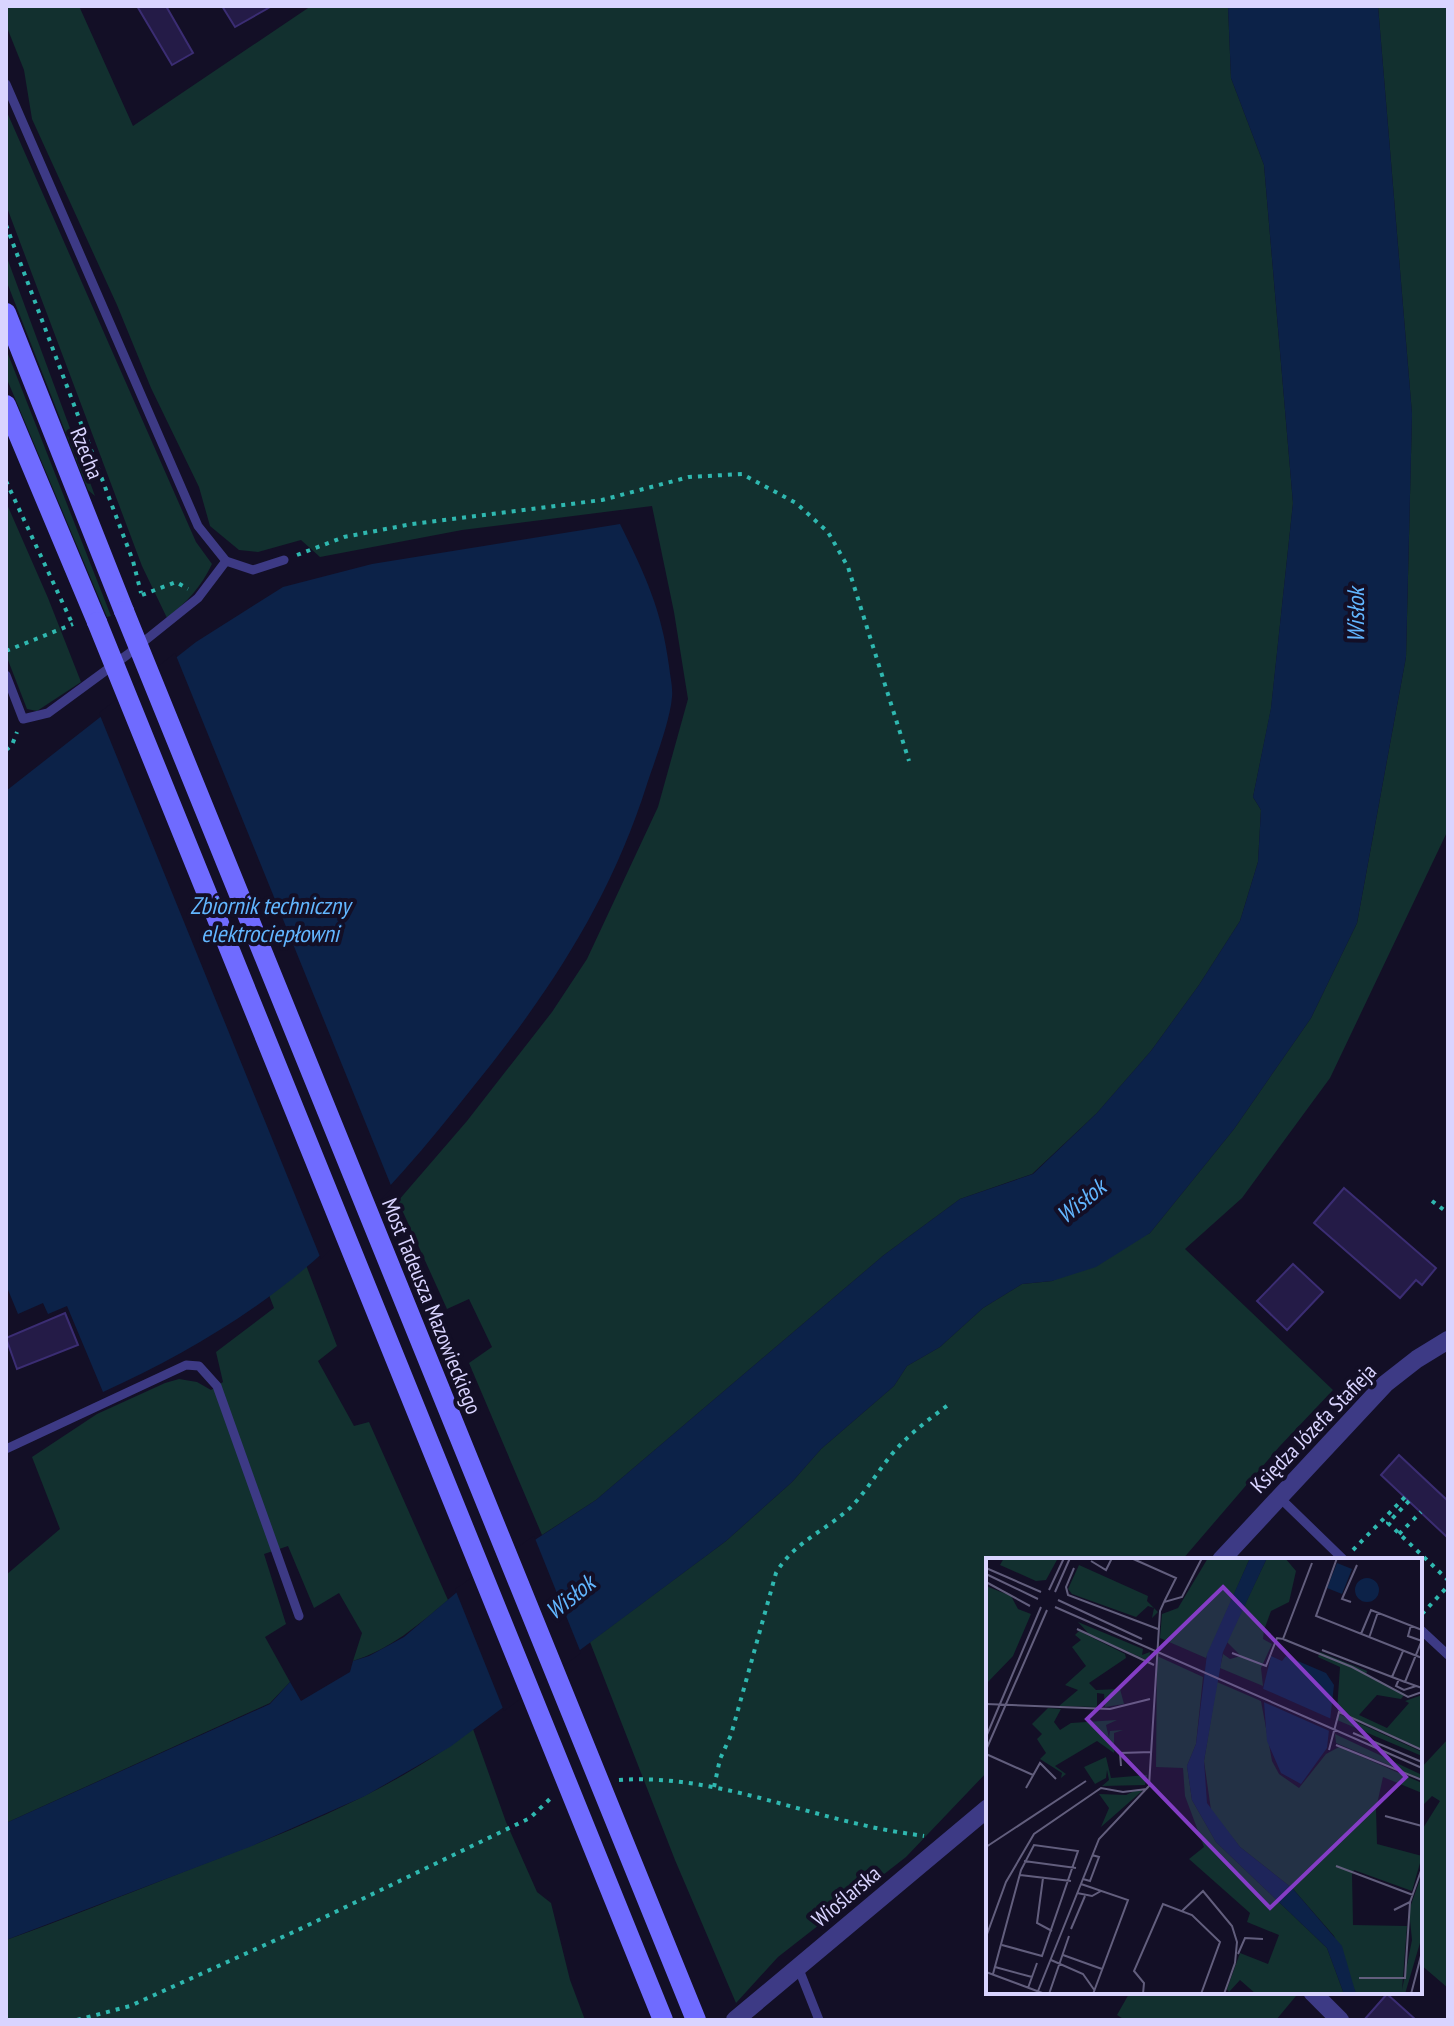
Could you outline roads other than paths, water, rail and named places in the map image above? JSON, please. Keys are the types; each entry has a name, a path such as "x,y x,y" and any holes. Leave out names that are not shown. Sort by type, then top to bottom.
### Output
{"main road":[{"name":"Rzecha","path":"6,313 124,611"},
{"path":"6,405 97,622 663,2020"},
{"name":"Most Tadeusza Mazowieckiego","path":"124,611 696,2020"}],"street":[{"name":"Księdza Józefa Stafieja","path":"1223,1558 1385,1384 1448,1340"},
{"name":"Wioślarska","path":"735,2020 986,1810"},
{"path":"1314,1994 1340,2020"}],"lane":[{"path":"6,84 198,526 226,561 253,570 284,560"},
{"path":"6,675 23,719 48,713 198,598 226,561"},
{"path":"6,1449 186,1365 199,1366 217,1386 299,1616"},
{"path":"1279,1497 1342,1558"},
{"path":"1422,1631 1448,1655"},
{"path":"798,1967 819,2020"}],"water":[{"name":"Wisłok","path":"1228,6 1378,6 1412,414 1406,657 1357,923 1311,1018 1234,1129 1150,1233 1096,1267 1052,1281 1022,1284 983,1308 940,1347 907,1366 894,1386 821,1449 792,1482 726,1541 450,1747 365,1796 252,1846 6,1940 6,1823 270,1704 290,1682 301,1701 350,1672 353,1661 404,1637 463,1587 596,1500 884,1255 960,1199 1033,1174 1097,1113 1151,1051 1240,921 1258,862 1261,810 1253,797 1271,708 1293,503 1264,165 1231,78"},
{"name":"Zbiornik techniczny elektrociepłowni","path":"620,524 645,576 657,610 666,646 672,697 662,740 632,827 596,907 575,944 501,1052 403,1171 347,1230 276,1292 221,1330 103,1392 67,1306 48,1314 43,1303 18,1314 6,1285 6,791 196,642 283,587 372,564"}]}
